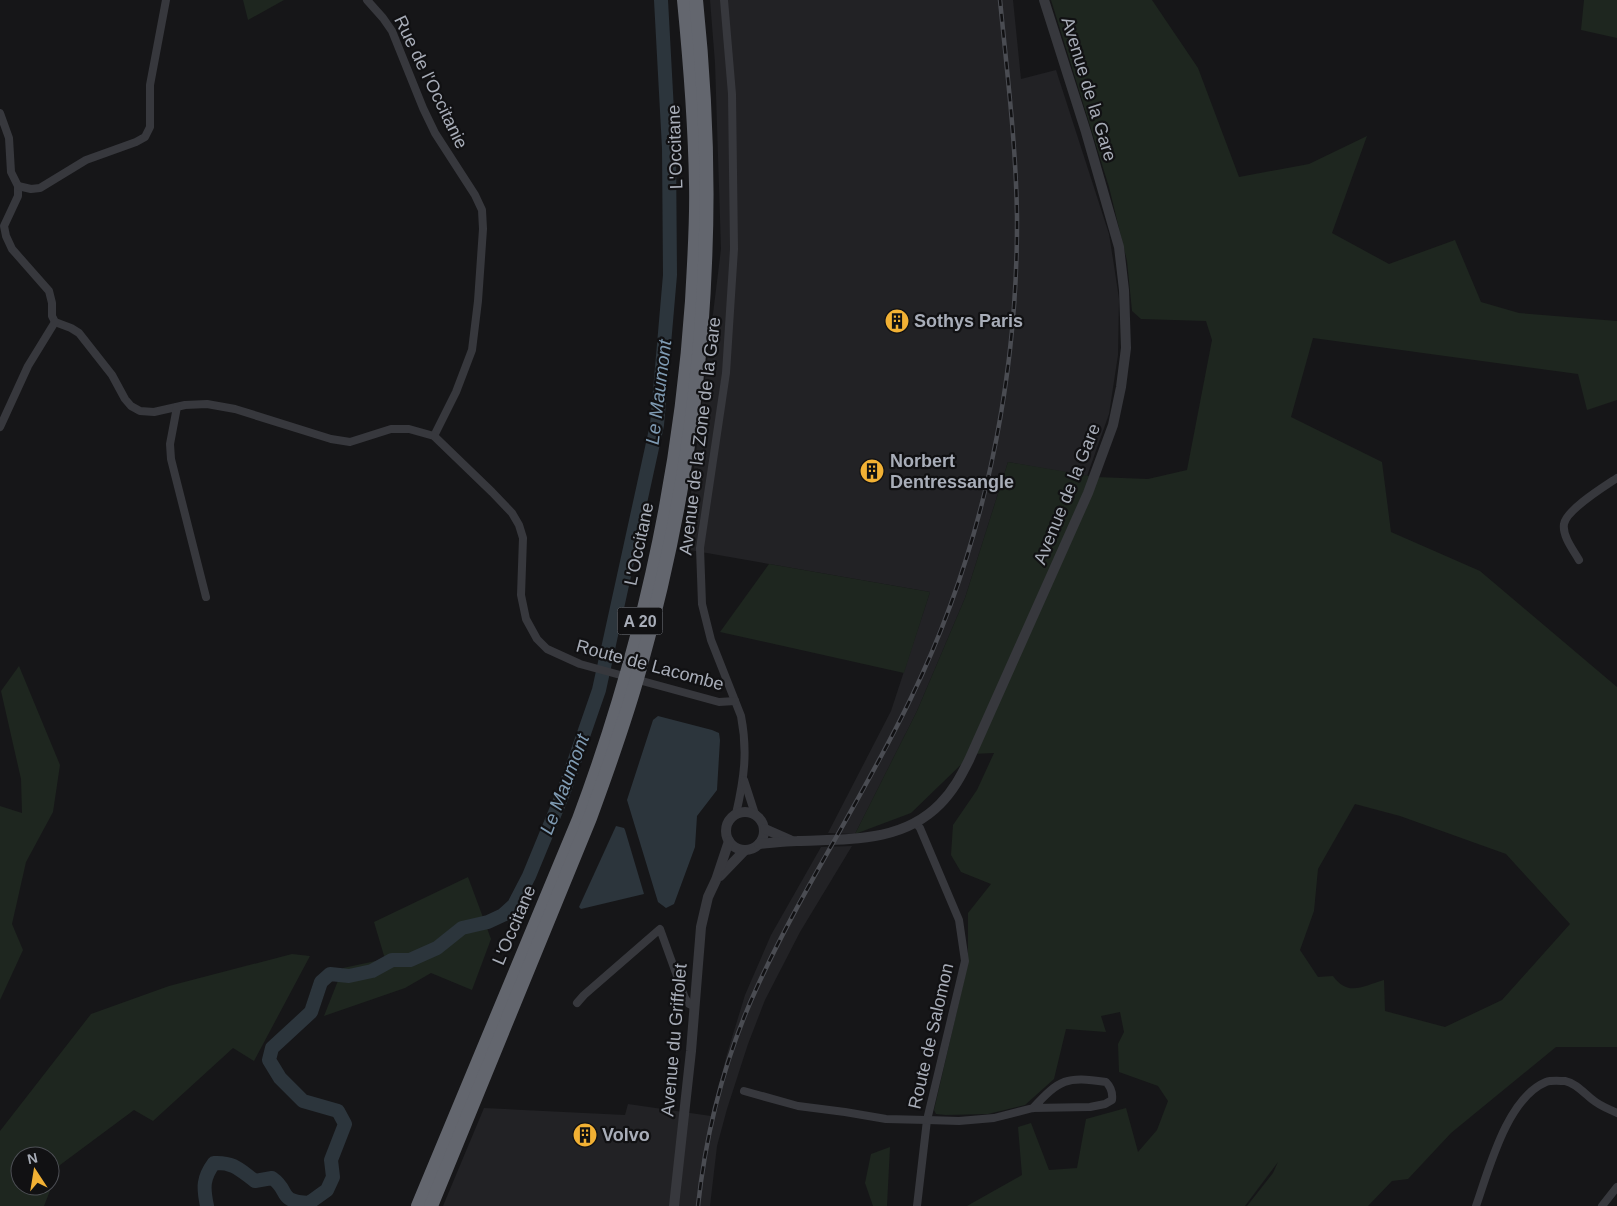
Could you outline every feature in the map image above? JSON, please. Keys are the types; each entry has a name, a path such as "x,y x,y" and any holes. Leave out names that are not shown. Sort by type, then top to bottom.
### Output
{"highway":[{"name":"L'Occitane","path":"418,1206 596,772 628,666 653,571 670,491 681,417 689,346 694,267 696,186 694,126 684,0"},
{"name":"L'Occitane","path":"431,1206 590,818 612,758 637,678 667,559 692,419 698,369 705,263 704,97 696,0"}],"street":[{"path":"18,186 40,188 86,160 145,137 150,127 150,84 166,0"},
{"name":"Rue de l'Occitanie","path":"367,0 392,31 435,133 475,195 482,210 482,238 472,350 456,392 434,436"},
{"name":"Avenue de la Zone de la Gare","path":"724,0 732,94 734,249 726,373 700,548 702,604 711,640 741,716 746,749 744,778 736,814"},
{"name":"Avenue de la Gare","path":"759,844 873,838 894,833 915,822 940,805 961,776 969,760 1088,493 1113,425 1121,387 1126,348 1124,290 1119,247 1044,0"},
{"path":"0,113 9,138 10,172 18,186 18,196 4,226 6,236 12,249 49,291 52,302 52,316 55,322 28,366 0,427"},
{"name":"Route de Lacombe","path":"55,322 79,333 112,375 131,406 140,411 154,412 192,404 207,404 235,409 331,439 350,442 391,429 409,429 434,436 512,513 519,525 523,538 522,595 526,619 537,639 547,649 580,664 665,688 719,702 735,701"},
{"path":"177,407 170,444 171,459 206,597"},
{"path":"1580,560 1566,537 1564,524 1570,513 1617,478"},
{"name":"Avenue de la Zone de la Gare","path":"744,778 755,814"},
{"path":"745,850 734,846 729,841 726,829 731,818 736,814 749,812 755,814 760,818 765,829 794,841"},
{"name":"Route de Salomon","path":"915,822 920,828 959,920 965,961 926,1120 917,1206"},
{"path":"716,880 745,850 759,844 765,829"},
{"name":"Avenue du Griffolet","path":"674,1206 691,1051 693,1006 701,926 708,897 716,880 729,841"},
{"path":"577,1003 660,929 685,998 693,1006"},
{"path":"744,1091 798,1106 886,1119 926,1120 994,1118 1033,1108 1090,1107 1105,1104 1112,1100 1113,1094 1106,1082 1068,1080 1060,1082 1051,1089 1033,1108"},
{"path":"1476,1206 1499,1142 1514,1112 1531,1091 1548,1081 1567,1082 1581,1090 1594,1102 1617,1113"},
{"path":"1602,1206 1617,1187"}],"shaded area":[{"path":"243,0 284,0 248,20"},
{"path":"710,0 1013,0 1021,79 1056,70 1109,234 1119,299 1118,355 1109,414 1087,476 1008,462 965,598 917,711 855,834 828,833 891,711 930,592 684,549 721,249 715,63"},
{"path":"1051,0 1152,0 1198,68 1239,177 1309,164 1367,136 1332,233 1389,264 1455,240 1481,302 1519,313 1617,321 1617,400 1587,410 1578,374 1313,338 1291,417 1382,462 1391,532 1480,571 1617,687 1617,1047 1556,1047 1451,1133 1408,1179 1392,1181 1368,1206 1247,1206 1273,1173 1278,1162 1245,1206 967,1206 1022,1175 1018,1127 1031,1123 1049,1170 1077,1168 1086,1119 1126,1108 1138,1152 1157,1130 1168,1101 1158,1086 1119,1072 1118,1044 1124,1032 1120,1012 1101,1016 1106,1032 1066,1029 1054,1079 1025,1105 988,1114 936,1114 934,1110 968,963 968,913 991,884 961,872 951,855 953,825 977,790 994,753 972,754 911,813 855,834 917,711 965,598 1008,462 1096,477 1148,479 1187,470 1212,340 1206,321 1141,319 1132,311 1127,261 1109,187","holes":["1355,804 1400,816 1506,854 1570,924 1502,1000 1445,1027 1385,1011 1384,980 1363,987 1350,988 1344,986 1333,976 1318,977 1300,950 1314,911 1318,869"]},
{"path":"1584,0 1617,0 1617,38 1581,30"},
{"path":"769,564 930,592 904,673 720,632"},
{"path":"19,666 60,765 53,812 26,862 12,924 23,950 0,1000 0,806 22,813 21,779 1,691"},
{"path":"658,716 712,730 719,733 720,740 717,790 697,816 695,847 674,904 666,908 658,902 627,800 653,720"},
{"path":"616,826 625,830 644,894 581,909 579,907"},
{"path":"852,846 800,932 765,1000 748,1044 717,1146 710,1206 443,1206 484,1108 625,1115 628,1104 711,1116 745,995 771,935 821,847"},
{"path":"468,877 491,939 472,990 431,973 405,988 324,1016 343,968 385,959 374,922"},
{"path":"292,954 310,956 254,1061 233,1048 153,1121 134,1110 60,1165 60,1146 10,1146 10,1196 48,1196 44,1206 0,1206 0,1131 91,1014 169,986"},
{"path":"890,1147 887,1206 873,1206 865,1183 871,1154"}],"waterway":[{"name":"Le Maumont","path":"207,1206 205,1183 214,1163 232,1165 255,1181 272,1178 278,1183 288,1198 299,1202 309,1203 327,1190 333,1177 331,1160 345,1124 338,1111 303,1101 280,1078 269,1060 272,1048 311,1012 321,982 330,974 349,976 372,971 392,960 410,960 437,948 462,928 488,922 503,915 514,905 529,876 564,791 599,690 657,425 670,275 669,148 661,0"}],"railway":[{"path":"698,1206 706,1150 719,1093 736,1038 747,1011 794,913 874,770 911,698 936,642 958,583 976,524 1003,402 1016,278 1017,216 1015,162 1000,0"}],"place":[{"name":"Sothys Paris","path":"897,321"},
{"name":"Norbert Dentressangle","path":"872,471"},
{"name":"Volvo","path":"585,1135"}]}
